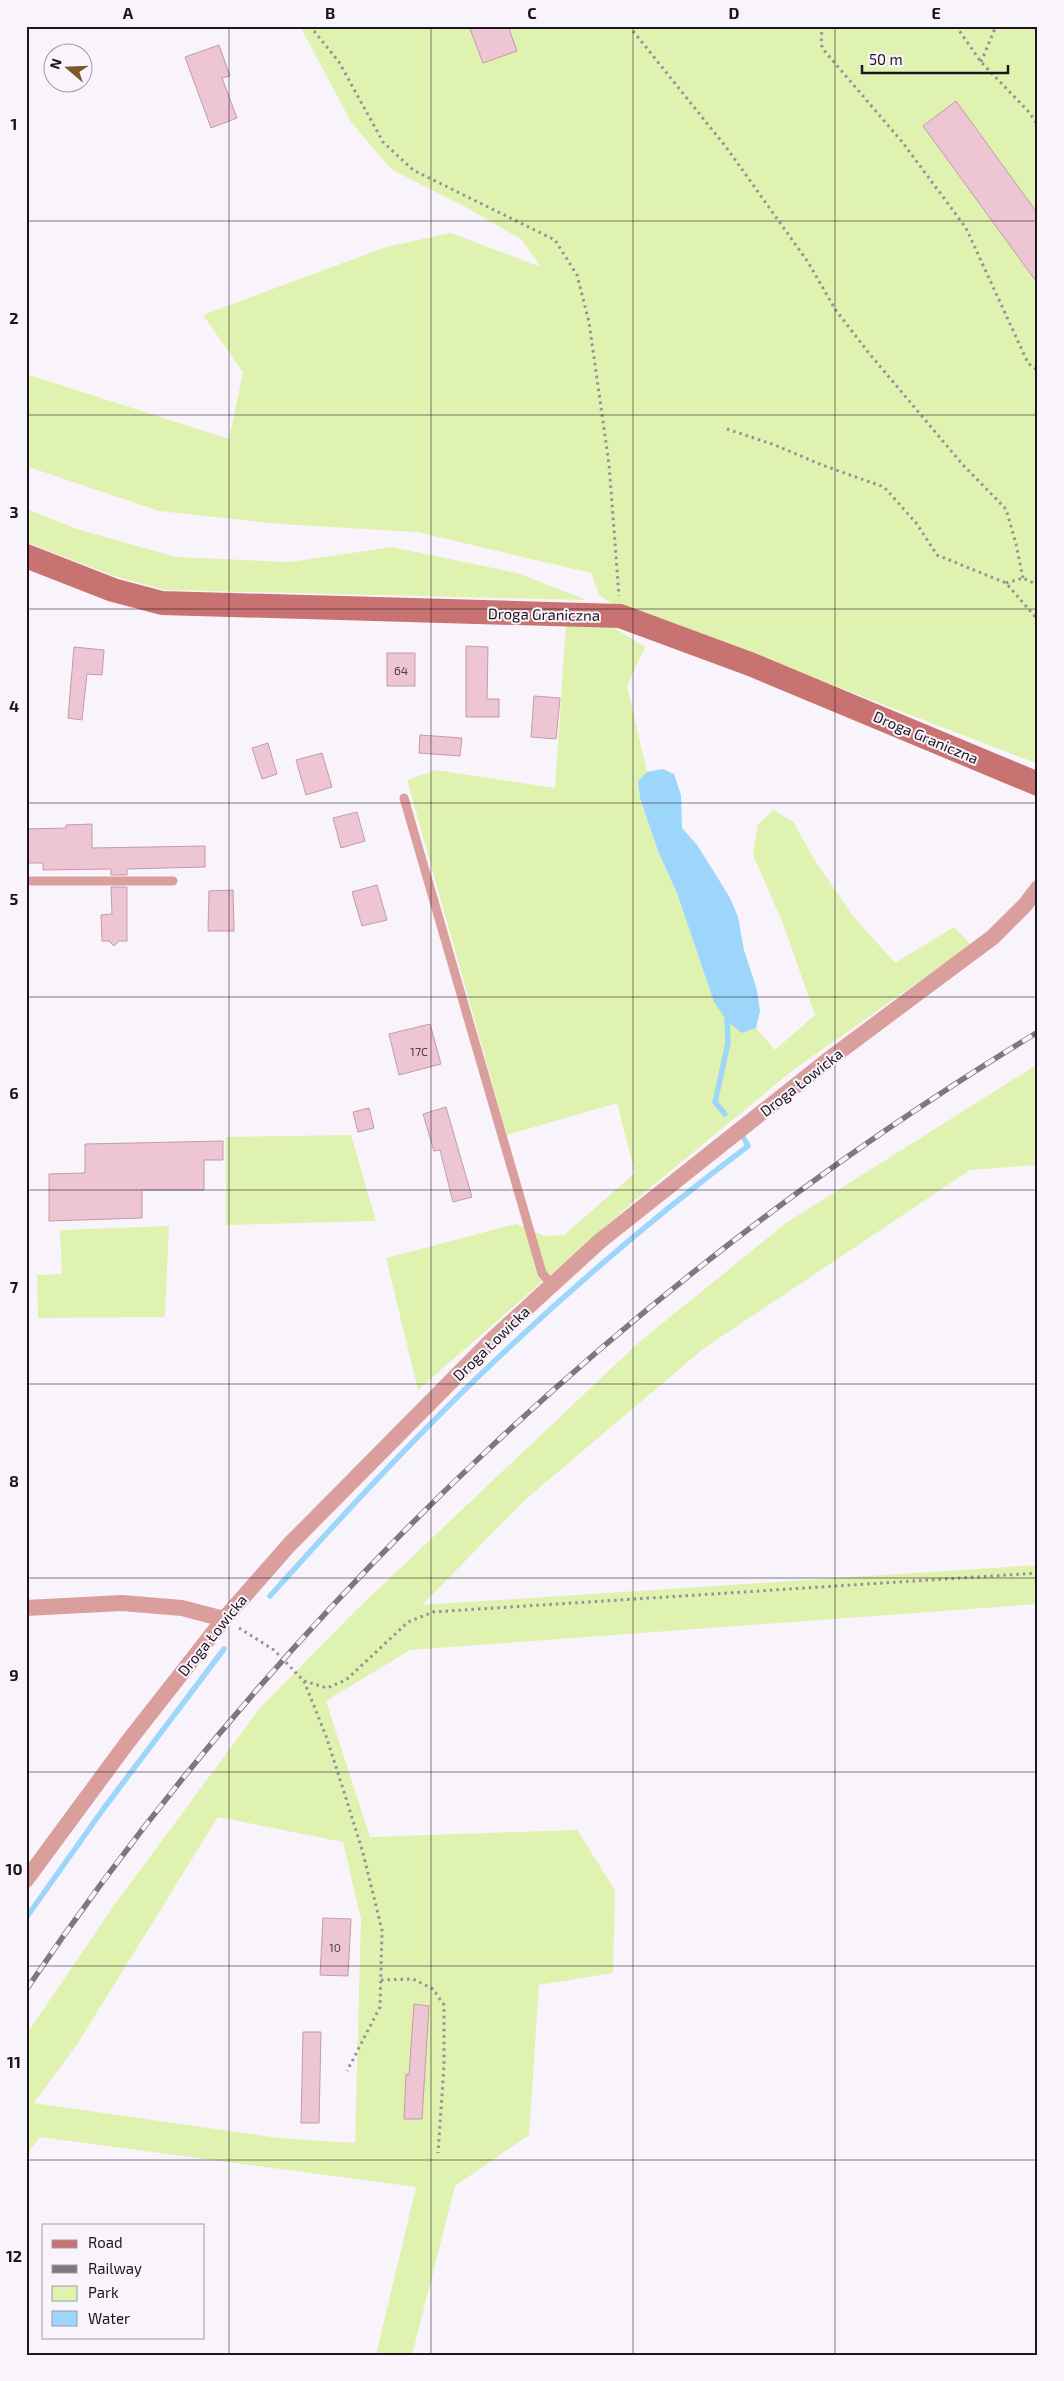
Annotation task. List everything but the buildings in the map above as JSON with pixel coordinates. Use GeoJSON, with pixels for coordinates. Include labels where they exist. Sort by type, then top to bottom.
{"type":"FeatureCollection","features":[{"type":"Feature","properties":{"kind":"street","name":"Droga Graniczna"},"geometry":{"type":"LineString","coordinates":[[26,556],[113,590],[162,603],[620,616],[750,664],[1038,784]]}},
{"type":"Feature","properties":{"kind":"street","name":"Droga Łowicka"},"geometry":{"type":"LineString","coordinates":[[26,1880],[127,1743],[224,1619],[289,1545],[494,1339],[600,1241],[821,1066],[993,937],[1025,905],[1038,888]]}},
{"type":"Feature","properties":{"kind":"street"},"geometry":{"type":"LineString","coordinates":[[26,1608],[122,1603],[182,1608],[224,1619]]}},
{"type":"Feature","properties":{"kind":"lane"},"geometry":{"type":"LineString","coordinates":[[404,798],[542,1273],[552,1286]]}},
{"type":"Feature","properties":{"kind":"lane"},"geometry":{"type":"LineString","coordinates":[[26,881],[173,881]]}},
{"type":"Feature","properties":{"kind":"path"},"geometry":{"type":"LineString","coordinates":[[310,26],[340,62],[383,142],[413,170],[555,240],[577,275],[589,322],[609,464],[620,616]]}},
{"type":"Feature","properties":{"kind":"path"},"geometry":{"type":"LineString","coordinates":[[629,26],[726,147],[808,262],[835,309],[868,352],[964,465],[1006,509],[1023,578]]}},
{"type":"Feature","properties":{"kind":"path"},"geometry":{"type":"LineString","coordinates":[[824,26],[821,36],[822,48],[903,143],[966,228],[1028,363],[1038,371]]}},
{"type":"Feature","properties":{"kind":"path"},"geometry":{"type":"LineString","coordinates":[[956,26],[981,62],[1028,111],[1038,125]]}},
{"type":"Feature","properties":{"kind":"path"},"geometry":{"type":"LineString","coordinates":[[981,62],[996,26]]}},
{"type":"Feature","properties":{"kind":"path"},"geometry":{"type":"LineString","coordinates":[[727,430],[775,445],[822,465],[884,487],[917,524],[937,555],[1006,583],[1038,620]]}},
{"type":"Feature","properties":{"kind":"path"},"geometry":{"type":"LineString","coordinates":[[1006,583],[1023,578],[1038,585]]}},
{"type":"Feature","properties":{"kind":"path"},"geometry":{"type":"LineString","coordinates":[[304,1681],[327,1688],[346,1680],[408,1622],[433,1612],[1038,1573]]}},
{"type":"Feature","properties":{"kind":"path"},"geometry":{"type":"LineString","coordinates":[[224,1619],[274,1650],[304,1681],[326,1736],[363,1853],[382,1930],[380,2007],[348,2071]]}},
{"type":"Feature","properties":{"kind":"path"},"geometry":{"type":"LineString","coordinates":[[381,1980],[414,1980],[434,1989],[444,2005],[444,2066],[438,2153]]}},
{"type":"Feature","properties":{"kind":"green space"},"geometry":{"type":"Polygon","coordinates":[[[300,26],[1038,26],[1038,764],[791,669],[649,628],[599,595],[591,573],[417,532],[280,524],[159,511],[26,466],[26,374],[229,439],[243,372],[203,315],[386,247],[451,233],[541,267],[521,239],[471,210],[391,169],[351,122],[300,26]]]}},
{"type":"Feature","properties":{"kind":"green space"},"geometry":{"type":"Polygon","coordinates":[[[26,509],[80,530],[176,557],[290,562],[392,547],[517,573],[587,600],[165,590],[114,576],[26,542],[26,509]]]}},
{"type":"Feature","properties":{"kind":"green space"},"geometry":{"type":"Polygon","coordinates":[[[566,625],[613,627],[645,647],[627,686],[647,772],[638,781],[640,798],[658,851],[677,893],[714,1002],[742,1033],[756,1028],[775,1050],[815,1015],[784,926],[753,855],[758,824],[774,810],[794,823],[814,859],[853,916],[895,963],[954,927],[971,945],[793,1070],[639,1197],[418,1390],[386,1258],[516,1224],[545,1236],[564,1235],[635,1173],[617,1103],[507,1135],[407,780],[436,770],[555,788],[566,625]]]}},
{"type":"Feature","properties":{"kind":"green space"},"geometry":{"type":"Polygon","coordinates":[[[1038,1064],[1038,1165],[970,1170],[703,1349],[526,1499],[422,1605],[1038,1565],[1038,1604],[410,1650],[326,1701],[370,1837],[577,1830],[615,1890],[613,1973],[539,1985],[529,2135],[455,2186],[412,2355],[376,2355],[416,2187],[40,2137],[26,2155],[26,2035],[115,1904],[260,1708],[354,1612],[637,1344],[786,1223],[1038,1064]],[[218,1817],[78,2043],[34,2103],[278,2138],[355,2143],[361,1919],[343,1842],[218,1817]]]}},
{"type":"Feature","properties":{"kind":"green space"},"geometry":{"type":"Polygon","coordinates":[[[351,1135],[376,1221],[226,1225],[226,1137],[351,1135]]]}},
{"type":"Feature","properties":{"kind":"green space"},"geometry":{"type":"Polygon","coordinates":[[[169,1226],[165,1317],[38,1318],[37,1275],[62,1274],[60,1230],[169,1226]]]}},
{"type":"Feature","properties":{"kind":"water"},"geometry":{"type":"Polygon","coordinates":[[[663,769],[674,774],[681,795],[682,828],[697,845],[716,875],[730,898],[738,917],[744,950],[757,990],[760,1011],[756,1028],[742,1033],[727,1021],[714,1002],[677,893],[658,851],[640,798],[638,781],[647,772],[663,769]]]}},
{"type":"Feature","properties":{"kind":"waterway"},"geometry":{"type":"LineString","coordinates":[[725,1114],[715,1102],[728,1043],[727,1021]]}},
{"type":"Feature","properties":{"kind":"waterway"},"geometry":{"type":"LineString","coordinates":[[270,1596],[400,1455],[513,1344],[645,1228],[748,1146],[742,1135]]}},
{"type":"Feature","properties":{"kind":"waterway"},"geometry":{"type":"LineString","coordinates":[[26,1918],[104,1808],[224,1649]]}},
{"type":"Feature","properties":{"kind":"railway"},"geometry":{"type":"LineString","coordinates":[[26,1990],[129,1847],[239,1711],[356,1580],[481,1457],[611,1340],[748,1230],[890,1127],[1038,1032]]}}]}
